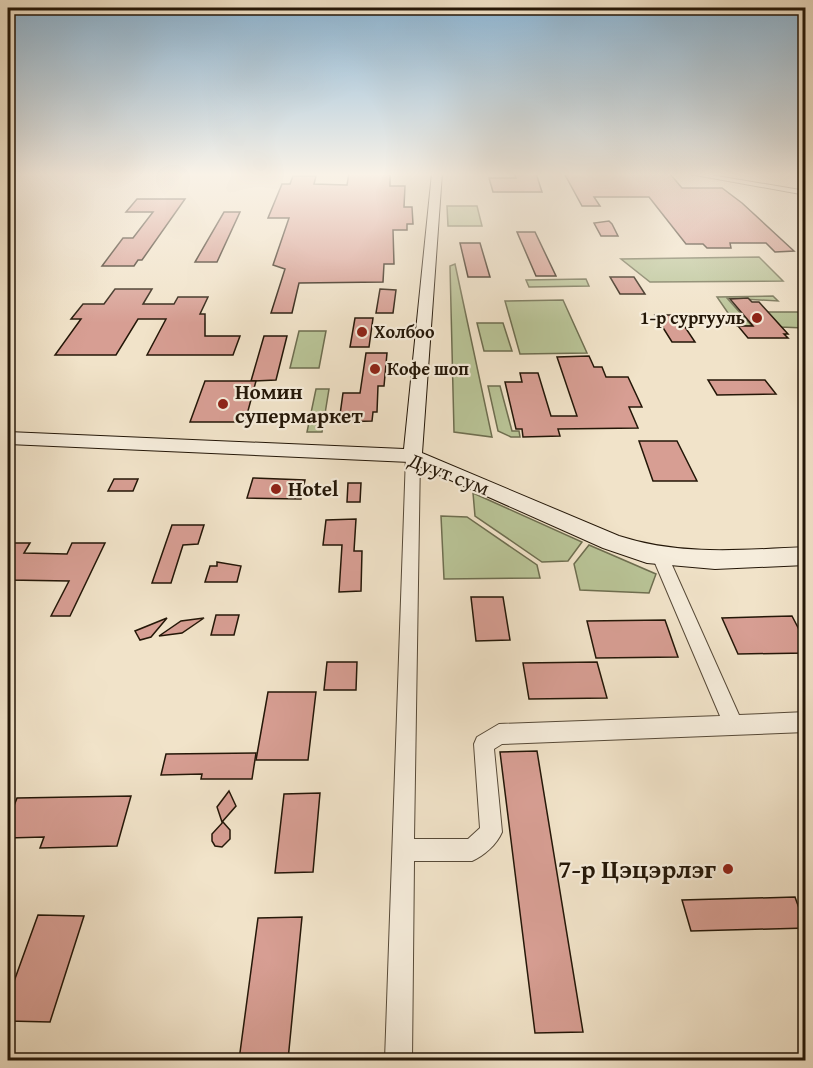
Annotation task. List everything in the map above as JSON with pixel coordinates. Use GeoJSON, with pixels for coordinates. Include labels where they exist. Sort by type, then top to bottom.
{"type":"FeatureCollection","features":[{"type":"Feature","properties":{"kind":"street"},"geometry":{"type":"LineString","coordinates":[[398,1060],[413,456],[433,223]]}},
{"type":"Feature","properties":{"kind":"street","name":"Дуут сум"},"geometry":{"type":"LineString","coordinates":[[8,438],[413,456],[611,542],[660,556],[715,560],[806,555]]}},
{"type":"Feature","properties":{"kind":"street"},"geometry":{"type":"LineString","coordinates":[[660,556],[735,725]]}},
{"type":"Feature","properties":{"kind":"street"},"geometry":{"type":"LineString","coordinates":[[403,850],[472,849],[491,832],[484,744],[499,734],[806,722]]}},
{"type":"Feature","properties":{"kind":"green space"},"geometry":{"type":"Polygon","coordinates":[[[448,223],[481,223],[482,226],[448,226],[448,223]]]}},
{"type":"Feature","properties":{"kind":"green space"},"geometry":{"type":"Polygon","coordinates":[[[759,257],[783,281],[650,282],[621,259],[759,257]]]}},
{"type":"Feature","properties":{"kind":"green space"},"geometry":{"type":"Polygon","coordinates":[[[455,264],[492,437],[454,432],[450,266],[455,264]]]}},
{"type":"Feature","properties":{"kind":"green space"},"geometry":{"type":"Polygon","coordinates":[[[586,279],[589,286],[529,287],[526,280],[586,279]]]}},
{"type":"Feature","properties":{"kind":"green space"},"geometry":{"type":"Polygon","coordinates":[[[773,296],[778,301],[727,298],[752,326],[737,326],[717,297],[773,296]]]}},
{"type":"Feature","properties":{"kind":"green space"},"geometry":{"type":"Polygon","coordinates":[[[563,300],[587,353],[520,354],[505,301],[563,300]]]}},
{"type":"Feature","properties":{"kind":"green space"},"geometry":{"type":"Polygon","coordinates":[[[764,312],[798,312],[805,319],[805,328],[779,327],[764,312]]]}},
{"type":"Feature","properties":{"kind":"green space"},"geometry":{"type":"Polygon","coordinates":[[[477,323],[503,323],[512,351],[484,351],[477,323]]]}},
{"type":"Feature","properties":{"kind":"green space"},"geometry":{"type":"Polygon","coordinates":[[[299,331],[326,331],[319,368],[290,368],[299,331]]]}},
{"type":"Feature","properties":{"kind":"green space"},"geometry":{"type":"Polygon","coordinates":[[[488,386],[500,386],[512,431],[519,431],[520,437],[511,437],[498,431],[488,386]]]}},
{"type":"Feature","properties":{"kind":"green space"},"geometry":{"type":"Polygon","coordinates":[[[316,389],[329,389],[322,432],[307,432],[316,389]]]}},
{"type":"Feature","properties":{"kind":"green space"},"geometry":{"type":"Polygon","coordinates":[[[473,493],[582,542],[568,561],[542,562],[475,516],[473,493]]]}},
{"type":"Feature","properties":{"kind":"green space"},"geometry":{"type":"Polygon","coordinates":[[[441,516],[467,517],[537,565],[540,578],[444,579],[441,516]]]}},
{"type":"Feature","properties":{"kind":"green space"},"geometry":{"type":"Polygon","coordinates":[[[589,545],[656,574],[649,593],[580,590],[574,564],[589,545]]]}},
{"type":"Feature","properties":{"kind":"building"},"geometry":{"type":"Polygon","coordinates":[[[145,223],[168,223],[142,260],[138,260],[134,266],[102,266],[123,238],[133,238],[145,223]]]}},
{"type":"Feature","properties":{"kind":"building"},"geometry":{"type":"Polygon","coordinates":[[[218,223],[235,223],[217,262],[195,262],[218,223]]]}},
{"type":"Feature","properties":{"kind":"building"},"geometry":{"type":"Polygon","coordinates":[[[287,223],[413,223],[407,224],[407,230],[393,230],[394,264],[384,264],[383,282],[299,283],[292,313],[271,313],[285,269],[273,265],[287,223]]]}},
{"type":"Feature","properties":{"kind":"building"},"geometry":{"type":"Polygon","coordinates":[[[594,223],[611,223],[618,236],[601,236],[594,223]]]}},
{"type":"Feature","properties":{"kind":"building"},"geometry":{"type":"Polygon","coordinates":[[[669,223],[763,223],[794,251],[775,252],[766,243],[730,243],[731,248],[707,248],[703,244],[686,244],[669,223]]]}},
{"type":"Feature","properties":{"kind":"building"},"geometry":{"type":"Polygon","coordinates":[[[517,232],[535,232],[556,276],[536,276],[517,232]]]}},
{"type":"Feature","properties":{"kind":"building"},"geometry":{"type":"Polygon","coordinates":[[[460,243],[480,243],[490,277],[468,277],[460,243]]]}},
{"type":"Feature","properties":{"kind":"building"},"geometry":{"type":"Polygon","coordinates":[[[610,277],[634,277],[645,294],[620,294],[610,277]]]}},
{"type":"Feature","properties":{"kind":"building"},"geometry":{"type":"Polygon","coordinates":[[[115,289],[152,289],[143,304],[174,304],[178,297],[208,297],[200,314],[205,314],[205,336],[240,336],[233,355],[147,355],[166,319],[138,319],[116,355],[55,355],[81,319],[71,319],[83,304],[104,304],[115,289]]]}},
{"type":"Feature","properties":{"kind":"building"},"geometry":{"type":"Polygon","coordinates":[[[380,289],[396,290],[393,313],[376,313],[380,289]]]}},
{"type":"Feature","properties":{"kind":"building","name":"1-р сургууль"},"geometry":{"type":"Polygon","coordinates":[[[748,298],[752,302],[759,302],[788,334],[784,334],[788,338],[748,338],[738,326],[753,326],[730,299],[748,298]]]}},
{"type":"Feature","properties":{"kind":"building"},"geometry":{"type":"Polygon","coordinates":[[[655,315],[677,315],[695,342],[672,342],[655,315]]]}},
{"type":"Feature","properties":{"kind":"building","name":"Холбоо"},"geometry":{"type":"Polygon","coordinates":[[[355,318],[373,318],[369,347],[350,347],[355,318]]]}},
{"type":"Feature","properties":{"kind":"building"},"geometry":{"type":"Polygon","coordinates":[[[264,336],[287,336],[276,380],[251,381],[264,336]]]}},
{"type":"Feature","properties":{"kind":"building"},"geometry":{"type":"Polygon","coordinates":[[[366,353],[387,353],[384,386],[378,386],[377,412],[373,412],[372,421],[339,422],[343,393],[360,393],[366,353]]]}},
{"type":"Feature","properties":{"kind":"building"},"geometry":{"type":"Polygon","coordinates":[[[589,356],[594,367],[602,367],[606,377],[628,377],[642,407],[629,407],[638,428],[558,429],[560,436],[523,437],[522,429],[516,429],[505,382],[522,382],[520,373],[538,373],[551,416],[577,416],[557,357],[589,356]]]}},
{"type":"Feature","properties":{"kind":"building"},"geometry":{"type":"Polygon","coordinates":[[[708,380],[765,380],[776,394],[717,395],[708,380]]]}},
{"type":"Feature","properties":{"kind":"building","name":"Номин супермаркет"},"geometry":{"type":"Polygon","coordinates":[[[205,381],[256,381],[245,422],[190,422],[205,381]]]}},
{"type":"Feature","properties":{"kind":"building"},"geometry":{"type":"Polygon","coordinates":[[[639,441],[677,441],[697,481],[653,481],[639,441]]]}},
{"type":"Feature","properties":{"kind":"building","name":"Hotel"},"geometry":{"type":"Polygon","coordinates":[[[253,478],[305,480],[301,499],[247,498],[253,478]]]}},
{"type":"Feature","properties":{"kind":"building"},"geometry":{"type":"Polygon","coordinates":[[[114,479],[138,479],[133,491],[108,491],[114,479]]]}},
{"type":"Feature","properties":{"kind":"building"},"geometry":{"type":"Polygon","coordinates":[[[348,483],[361,483],[360,502],[347,502],[348,483]]]}},
{"type":"Feature","properties":{"kind":"building"},"geometry":{"type":"Polygon","coordinates":[[[356,519],[354,551],[362,551],[361,591],[339,592],[342,545],[323,545],[326,520],[356,519]]]}},
{"type":"Feature","properties":{"kind":"building"},"geometry":{"type":"Polygon","coordinates":[[[172,525],[204,525],[198,544],[183,545],[171,583],[152,583],[172,525]]]}},
{"type":"Feature","properties":{"kind":"building"},"geometry":{"type":"Polygon","coordinates":[[[8,543],[30,543],[24,553],[67,554],[72,543],[105,543],[70,616],[51,616],[69,581],[8,580],[8,543]]]}},
{"type":"Feature","properties":{"kind":"building"},"geometry":{"type":"Polygon","coordinates":[[[217,562],[241,566],[237,582],[205,582],[210,566],[217,566],[217,562]]]}},
{"type":"Feature","properties":{"kind":"building"},"geometry":{"type":"Polygon","coordinates":[[[471,597],[503,597],[510,640],[476,641],[471,597]]]}},
{"type":"Feature","properties":{"kind":"building"},"geometry":{"type":"Polygon","coordinates":[[[216,615],[239,615],[234,635],[211,635],[216,615]]]}},
{"type":"Feature","properties":{"kind":"building"},"geometry":{"type":"Polygon","coordinates":[[[792,616],[806,643],[806,653],[738,654],[722,618],[792,616]]]}},
{"type":"Feature","properties":{"kind":"building"},"geometry":{"type":"Polygon","coordinates":[[[167,618],[151,637],[140,640],[135,631],[167,618]]]}},
{"type":"Feature","properties":{"kind":"building"},"geometry":{"type":"Polygon","coordinates":[[[204,618],[182,633],[159,636],[181,621],[204,618]]]}},
{"type":"Feature","properties":{"kind":"building"},"geometry":{"type":"Polygon","coordinates":[[[665,620],[678,657],[596,658],[587,621],[665,620]]]}},
{"type":"Feature","properties":{"kind":"building"},"geometry":{"type":"Polygon","coordinates":[[[327,662],[357,662],[356,690],[324,690],[327,662]]]}},
{"type":"Feature","properties":{"kind":"building"},"geometry":{"type":"Polygon","coordinates":[[[597,662],[607,698],[529,699],[523,663],[597,662]]]}},
{"type":"Feature","properties":{"kind":"building"},"geometry":{"type":"Polygon","coordinates":[[[268,692],[316,692],[308,760],[256,760],[268,692]]]}},
{"type":"Feature","properties":{"kind":"building"},"geometry":{"type":"Polygon","coordinates":[[[537,751],[583,1032],[535,1033],[500,752],[537,751]]]}},
{"type":"Feature","properties":{"kind":"building"},"geometry":{"type":"Polygon","coordinates":[[[256,753],[252,779],[201,779],[202,774],[161,775],[166,754],[256,753]]]}},
{"type":"Feature","properties":{"kind":"building"},"geometry":{"type":"Polygon","coordinates":[[[229,791],[236,806],[222,822],[217,807],[229,791]]]}},
{"type":"Feature","properties":{"kind":"building"},"geometry":{"type":"Polygon","coordinates":[[[320,793],[313,872],[275,873],[284,794],[320,793]]]}},
{"type":"Feature","properties":{"kind":"building"},"geometry":{"type":"Polygon","coordinates":[[[131,796],[117,846],[40,848],[44,837],[8,838],[8,821],[17,798],[131,796]]]}},
{"type":"Feature","properties":{"kind":"building"},"geometry":{"type":"Polygon","coordinates":[[[223,822],[230,830],[230,839],[222,847],[215,846],[212,834],[223,822]]]}},
{"type":"Feature","properties":{"kind":"building"},"geometry":{"type":"Polygon","coordinates":[[[795,897],[806,928],[691,931],[682,900],[795,897]]]}},
{"type":"Feature","properties":{"kind":"building"},"geometry":{"type":"Polygon","coordinates":[[[38,915],[84,916],[50,1022],[8,1021],[8,998],[38,915]]]}},
{"type":"Feature","properties":{"kind":"building"},"geometry":{"type":"Polygon","coordinates":[[[302,917],[288,1060],[239,1060],[258,918],[302,917]]]}},
{"type":"Feature","properties":{"kind":"place","name":"1-р сургууль"},"geometry":{"type":"Point","coordinates":[757,318]}},
{"type":"Feature","properties":{"kind":"place","name":"Холбоо"},"geometry":{"type":"Point","coordinates":[362,332]}},
{"type":"Feature","properties":{"kind":"place","name":"Кофе шоп"},"geometry":{"type":"Point","coordinates":[375,369]}},
{"type":"Feature","properties":{"kind":"place","name":"Номин супермаркет"},"geometry":{"type":"Point","coordinates":[223,404]}},
{"type":"Feature","properties":{"kind":"place","name":"Hotel"},"geometry":{"type":"Point","coordinates":[276,489]}},
{"type":"Feature","properties":{"kind":"place","name":"7-р Цэцэрлэг"},"geometry":{"type":"Point","coordinates":[728,869]}}]}
